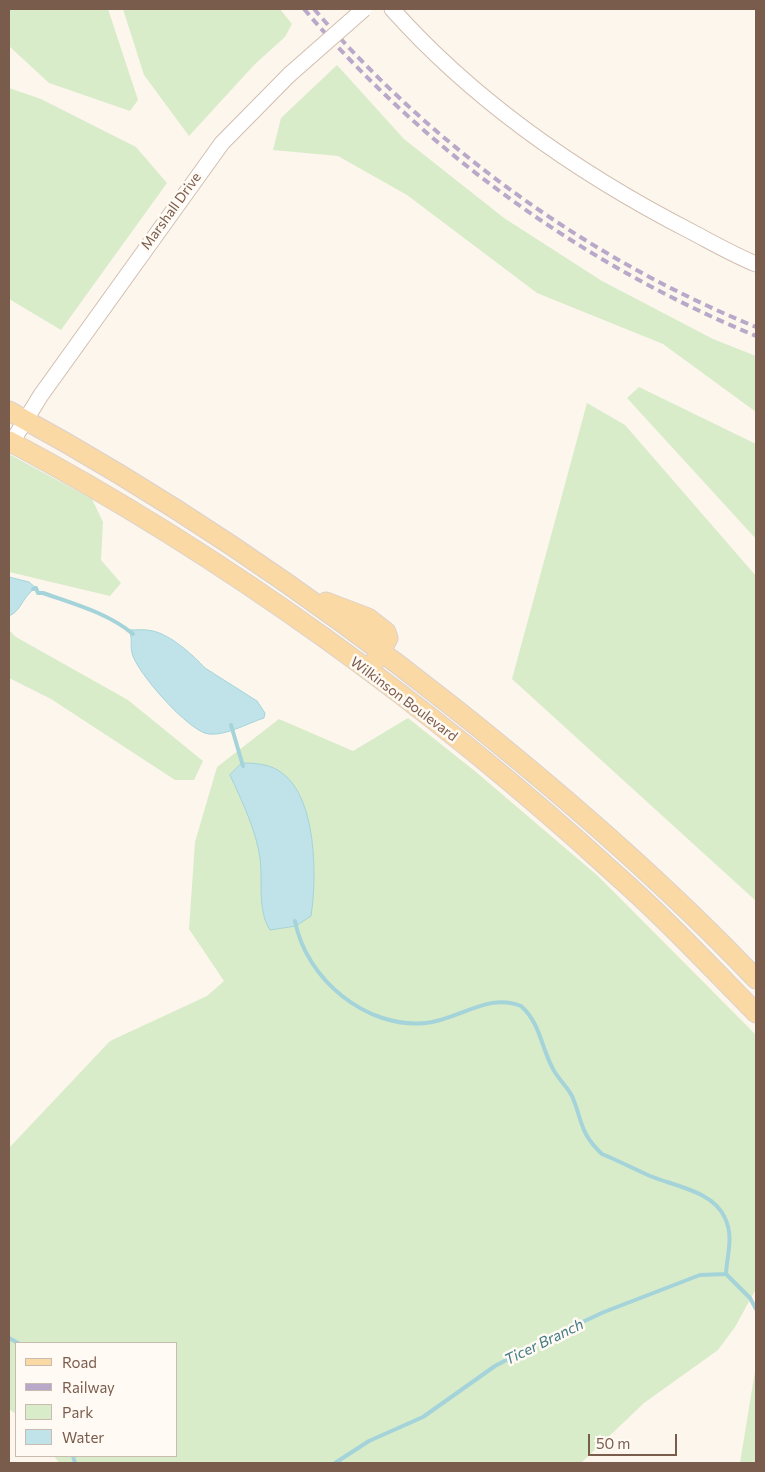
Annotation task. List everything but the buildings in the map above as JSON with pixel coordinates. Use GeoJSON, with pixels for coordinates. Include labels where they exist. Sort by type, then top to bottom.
{"type":"FeatureCollection","features":[{"type":"Feature","properties":{"kind":"main road"},"geometry":{"type":"LineString","coordinates":[[16,415],[77,449],[212,532],[299,592],[368,618],[382,627],[388,638],[369,670]]}},
{"type":"Feature","properties":{"kind":"main road","name":"Wilkinson Boulevard"},"geometry":{"type":"LineString","coordinates":[[10,442],[198,554],[369,670],[495,769],[616,874],[756,1013]]}},
{"type":"Feature","properties":{"kind":"main road","name":"Wilkinson Boulevard"},"geometry":{"type":"LineString","coordinates":[[382,650],[552,786],[684,906],[756,979]]}},
{"type":"Feature","properties":{"kind":"street","name":"Marshall Drive"},"geometry":{"type":"LineString","coordinates":[[10,442],[16,415],[222,143],[289,75],[364,9]]}},
{"type":"Feature","properties":{"kind":"street"},"geometry":{"type":"LineString","coordinates":[[392,9],[414,34],[482,94],[539,140],[610,188],[756,264]]}},
{"type":"Feature","properties":{"kind":"green space"},"geometry":{"type":"Polygon","coordinates":[[[9,9],[108,9],[138,100],[130,111],[49,83],[9,46],[9,9]]]}},
{"type":"Feature","properties":{"kind":"green space"},"geometry":{"type":"Polygon","coordinates":[[[123,9],[280,9],[292,24],[285,37],[255,64],[189,136],[144,75],[123,9]]]}},
{"type":"Feature","properties":{"kind":"green space"},"geometry":{"type":"Polygon","coordinates":[[[337,65],[404,139],[504,218],[602,281],[713,339],[756,356],[756,412],[663,344],[537,293],[407,195],[338,156],[273,150],[281,118],[337,65]]]}},
{"type":"Feature","properties":{"kind":"green space"},"geometry":{"type":"Polygon","coordinates":[[[9,88],[41,99],[136,147],[167,183],[61,330],[9,299],[9,88]]]}},
{"type":"Feature","properties":{"kind":"green space"},"geometry":{"type":"Polygon","coordinates":[[[639,387],[756,444],[756,539],[627,398],[639,387]]]}},
{"type":"Feature","properties":{"kind":"green space"},"geometry":{"type":"Polygon","coordinates":[[[587,403],[625,425],[756,576],[756,901],[512,679],[587,403]]]}},
{"type":"Feature","properties":{"kind":"green space"},"geometry":{"type":"Polygon","coordinates":[[[9,454],[92,499],[103,522],[101,560],[121,583],[110,596],[9,572],[9,454]]]}},
{"type":"Feature","properties":{"kind":"green space"},"geometry":{"type":"Polygon","coordinates":[[[9,630],[16,637],[128,700],[203,761],[194,780],[175,780],[51,699],[9,678],[9,630]]]}},
{"type":"Feature","properties":{"kind":"green space"},"geometry":{"type":"Polygon","coordinates":[[[408,718],[476,772],[598,876],[756,1035],[756,1289],[735,1327],[718,1350],[644,1403],[581,1463],[59,1463],[55,1457],[178,1457],[178,1342],[15,1342],[15,1413],[9,1409],[9,1148],[110,1041],[207,996],[224,981],[189,929],[195,842],[217,767],[279,719],[353,751],[408,718]]]}},
{"type":"Feature","properties":{"kind":"green space"},"geometry":{"type":"Polygon","coordinates":[[[756,1368],[756,1463],[740,1463],[755,1371],[756,1368]]]}},
{"type":"Feature","properties":{"kind":"water"},"geometry":{"type":"Polygon","coordinates":[[[9,577],[29,582],[36,588],[31,591],[17,611],[9,616],[9,577]]]}},
{"type":"Feature","properties":{"kind":"water"},"geometry":{"type":"Polygon","coordinates":[[[129,630],[153,631],[174,641],[205,668],[257,701],[265,713],[264,718],[223,733],[209,734],[200,731],[177,713],[143,674],[132,653],[129,630]]]}},
{"type":"Feature","properties":{"kind":"water"},"geometry":{"type":"Polygon","coordinates":[[[242,763],[263,765],[282,773],[294,785],[308,819],[314,861],[313,900],[311,916],[296,926],[270,930],[263,914],[261,867],[258,847],[248,816],[230,775],[242,763]]]}},
{"type":"Feature","properties":{"kind":"waterway"},"geometry":{"type":"LineString","coordinates":[[33,589],[36,588],[38,593],[79,605],[102,615],[133,634]]}},
{"type":"Feature","properties":{"kind":"waterway"},"geometry":{"type":"LineString","coordinates":[[231,725],[243,766]]}},
{"type":"Feature","properties":{"kind":"waterway"},"geometry":{"type":"LineString","coordinates":[[295,921],[301,942],[325,980],[342,996],[361,1009],[382,1018],[404,1023],[426,1023],[438,1021],[485,1004],[497,1002],[521,1006],[536,1027],[554,1071],[572,1096],[585,1133],[602,1154],[650,1176],[702,1195],[712,1201],[719,1209],[725,1218],[729,1232],[726,1274]]}},
{"type":"Feature","properties":{"kind":"waterway","name":"Ticer Branch"},"geometry":{"type":"LineString","coordinates":[[335,1463],[369,1441],[423,1417],[495,1366],[550,1337],[604,1312],[700,1275],[726,1274],[750,1298],[756,1309]]}},
{"type":"Feature","properties":{"kind":"waterway","name":"Ticer Branch"},"geometry":{"type":"LineString","coordinates":[[9,1338],[16,1342]]}},
{"type":"Feature","properties":{"kind":"waterway","name":"Ticer Branch"},"geometry":{"type":"LineString","coordinates":[[73,1457],[75,1463]]}},
{"type":"Feature","properties":{"kind":"railway"},"geometry":{"type":"LineString","coordinates":[[304,9],[351,61],[402,110],[455,156],[511,199],[569,239],[629,275],[692,307],[756,336]]}},
{"type":"Feature","properties":{"kind":"railway"},"geometry":{"type":"LineString","coordinates":[[314,9],[361,60],[410,108],[462,153],[517,194],[574,233],[633,268],[693,299],[756,327]]}}]}
